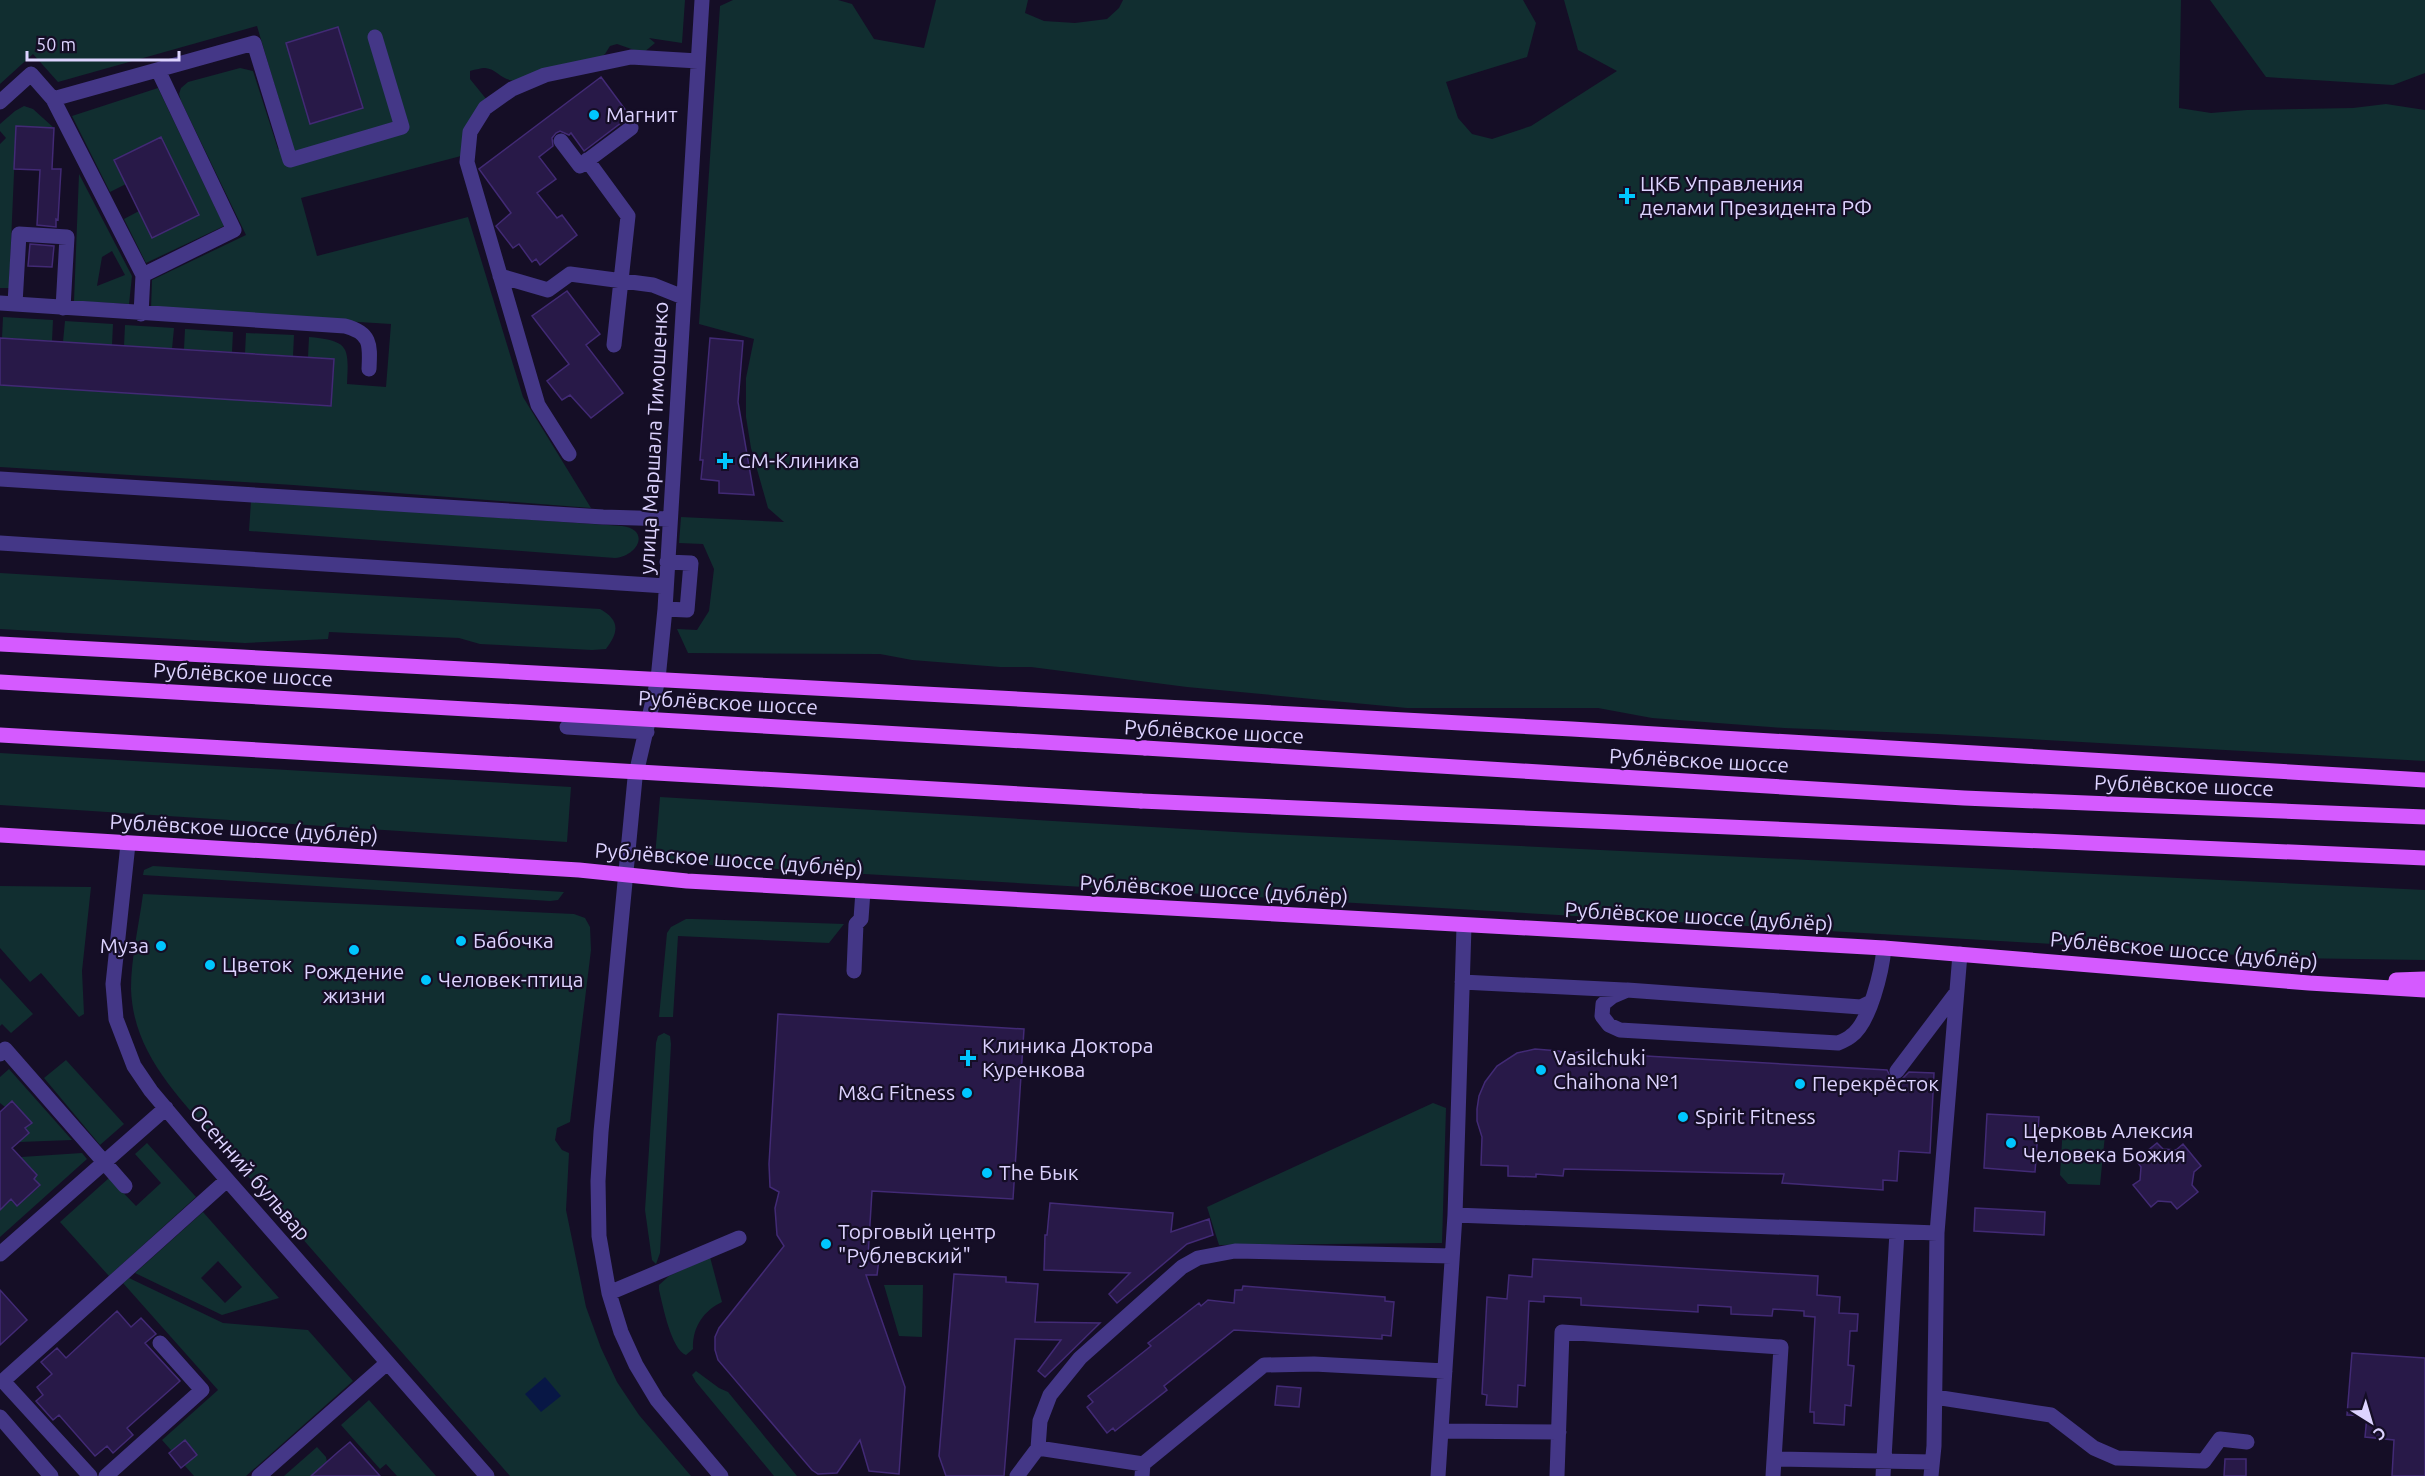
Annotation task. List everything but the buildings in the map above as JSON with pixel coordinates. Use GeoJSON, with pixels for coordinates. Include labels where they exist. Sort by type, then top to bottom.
{"type":"FeatureCollection","features":[{"type":"Feature","properties":{"kind":"main road"},"geometry":{"type":"LineString","coordinates":[[0,644],[1596,730],[2425,780]]}},
{"type":"Feature","properties":{"kind":"main road","name":"Рублёвское шоссе"},"geometry":{"type":"LineString","coordinates":[[0,682],[1964,798],[2425,817]]}},
{"type":"Feature","properties":{"kind":"main road"},"geometry":{"type":"LineString","coordinates":[[0,735],[1141,801],[2425,858]]}},
{"type":"Feature","properties":{"kind":"main road","name":"Рублёвское шоссе (дублёр)"},"geometry":{"type":"LineString","coordinates":[[0,834],[128,844],[567,869],[687,881],[1884,948],[2309,983],[2425,990]]}},
{"type":"Feature","properties":{"kind":"main road"},"geometry":{"type":"LineString","coordinates":[[2309,983],[2425,979]]}},
{"type":"Feature","properties":{"kind":"street","name":"улица Маршала Тимошенко"},"geometry":{"type":"LineString","coordinates":[[626,875],[635,778],[658,679],[665,609],[702,0]]}},
{"type":"Feature","properties":{"kind":"street"},"geometry":{"type":"LineString","coordinates":[[53,99],[254,43],[290,160],[402,127],[375,37]]}},
{"type":"Feature","properties":{"kind":"street"},"geometry":{"type":"LineString","coordinates":[[569,454],[538,405],[467,162],[470,132],[486,108],[512,88],[545,75],[631,57],[698,61]]}},
{"type":"Feature","properties":{"kind":"street"},"geometry":{"type":"LineString","coordinates":[[143,275],[234,230],[158,70]]}},
{"type":"Feature","properties":{"kind":"street"},"geometry":{"type":"LineString","coordinates":[[0,102],[31,74],[53,99],[143,275],[141,314]]}},
{"type":"Feature","properties":{"kind":"street"},"geometry":{"type":"LineString","coordinates":[[561,141],[580,166],[631,128]]}},
{"type":"Feature","properties":{"kind":"street"},"geometry":{"type":"LineString","coordinates":[[587,160],[628,216],[614,345]]}},
{"type":"Feature","properties":{"kind":"street"},"geometry":{"type":"LineString","coordinates":[[63,308],[67,237],[18,234],[8,303],[63,308],[141,314],[345,326],[358,329],[367,339],[370,348],[369,369]]}},
{"type":"Feature","properties":{"kind":"street"},"geometry":{"type":"LineString","coordinates":[[500,276],[548,290],[570,274],[652,285],[683,297]]}},
{"type":"Feature","properties":{"kind":"street"},"geometry":{"type":"LineString","coordinates":[[0,478],[603,517],[670,519]]}},
{"type":"Feature","properties":{"kind":"street"},"geometry":{"type":"LineString","coordinates":[[0,543],[666,586]]}},
{"type":"Feature","properties":{"kind":"street"},"geometry":{"type":"LineString","coordinates":[[665,609],[687,610],[691,563],[667,562]]}},
{"type":"Feature","properties":{"kind":"street"},"geometry":{"type":"LineString","coordinates":[[567,727],[647,732]]}},
{"type":"Feature","properties":{"kind":"street"},"geometry":{"type":"LineString","coordinates":[[635,778],[682,781]]}},
{"type":"Feature","properties":{"kind":"street","name":"Осенний бульвар"},"geometry":{"type":"LineString","coordinates":[[128,844],[113,999],[121,1035],[134,1066],[165,1108],[487,1476]]}},
{"type":"Feature","properties":{"kind":"street"},"geometry":{"type":"LineString","coordinates":[[626,875],[598,1182],[600,1254],[621,1332],[636,1365],[657,1400],[721,1476]]}},
{"type":"Feature","properties":{"kind":"street"},"geometry":{"type":"LineString","coordinates":[[854,971],[856,924],[861,919],[863,891]]}},
{"type":"Feature","properties":{"kind":"street"},"geometry":{"type":"LineString","coordinates":[[1438,1476],[1455,1215],[1464,926]]}},
{"type":"Feature","properties":{"kind":"street"},"geometry":{"type":"LineString","coordinates":[[1627,990],[1612,996],[1603,1004],[1602,1016],[1609,1025],[1620,1030],[1839,1042],[1853,1035],[1863,1021],[1881,977],[1884,948]]}},
{"type":"Feature","properties":{"kind":"street"},"geometry":{"type":"LineString","coordinates":[[1775,1459],[1884,1468],[1932,1469],[1937,1233],[1960,954]]}},
{"type":"Feature","properties":{"kind":"street"},"geometry":{"type":"LineString","coordinates":[[1462,982],[1627,990],[1861,1006],[1871,1002]]}},
{"type":"Feature","properties":{"kind":"street"},"geometry":{"type":"LineString","coordinates":[[1897,1071],[1956,993]]}},
{"type":"Feature","properties":{"kind":"street"},"geometry":{"type":"LineString","coordinates":[[0,1053],[5,1049],[124,1186]]}},
{"type":"Feature","properties":{"kind":"street"},"geometry":{"type":"LineString","coordinates":[[0,1254],[45,1225],[104,1163],[165,1108]]}},
{"type":"Feature","properties":{"kind":"street"},"geometry":{"type":"LineString","coordinates":[[90,1476],[3,1381],[227,1180]]}},
{"type":"Feature","properties":{"kind":"street"},"geometry":{"type":"LineString","coordinates":[[1455,1215],[1937,1233]]}},
{"type":"Feature","properties":{"kind":"street"},"geometry":{"type":"LineString","coordinates":[[1884,1468],[1897,1232]]}},
{"type":"Feature","properties":{"kind":"street"},"geometry":{"type":"LineString","coordinates":[[609,1293],[739,1238]]}},
{"type":"Feature","properties":{"kind":"street"},"geometry":{"type":"LineString","coordinates":[[1017,1476],[1038,1449],[1040,1421],[1050,1395],[1080,1358],[1182,1267],[1198,1258],[1235,1251],[1452,1256]]}},
{"type":"Feature","properties":{"kind":"street"},"geometry":{"type":"LineString","coordinates":[[1557,1476],[1562,1332],[1781,1347],[1773,1476]]}},
{"type":"Feature","properties":{"kind":"street"},"geometry":{"type":"LineString","coordinates":[[106,1476],[202,1390],[160,1343]]}},
{"type":"Feature","properties":{"kind":"street"},"geometry":{"type":"LineString","coordinates":[[259,1476],[387,1363]]}},
{"type":"Feature","properties":{"kind":"street"},"geometry":{"type":"LineString","coordinates":[[1038,1449],[1142,1470],[1264,1365],[1314,1364],[1445,1371]]}},
{"type":"Feature","properties":{"kind":"street"},"geometry":{"type":"LineString","coordinates":[[1935,1397],[2051,1415],[2094,1448],[2116,1458],[2204,1461],[2220,1439],[2247,1442]]}},
{"type":"Feature","properties":{"kind":"street"},"geometry":{"type":"LineString","coordinates":[[0,1417],[51,1476]]}},
{"type":"Feature","properties":{"kind":"street"},"geometry":{"type":"LineString","coordinates":[[1441,1431],[1559,1431]]}},
{"type":"Feature","properties":{"kind":"green space"},"geometry":{"type":"Polygon","coordinates":[[[0,0],[685,0],[682,43],[649,38],[655,43],[643,53],[617,44],[610,46],[598,60],[518,81],[507,79],[489,69],[470,71],[470,79],[487,100],[461,156],[301,198],[317,256],[468,217],[523,397],[591,508],[293,485],[0,467],[0,385],[330,406],[334,359],[308,357],[309,337],[332,341],[344,348],[348,361],[347,384],[386,387],[391,324],[151,309],[152,280],[246,235],[181,101],[179,94],[181,88],[188,82],[240,68],[253,71],[278,149],[292,144],[257,26],[58,82],[33,54],[0,84],[0,0]]]}},
{"type":"Feature","properties":{"kind":"green space","name":"ЦКБ Управления делами Президента РФ"},"geometry":{"type":"Polygon","coordinates":[[[733,0],[838,0],[852,4],[874,39],[924,48],[936,0],[1028,0],[1025,13],[1044,21],[1075,23],[1107,19],[1119,8],[1123,0],[1523,0],[1536,23],[1527,57],[1446,82],[1458,118],[1472,134],[1492,139],[1531,126],[1617,71],[1578,50],[1564,0],[2181,0],[2179,108],[2211,113],[2353,108],[2386,104],[2425,110],[2425,761],[1937,734],[1784,728],[1652,718],[1598,708],[1407,708],[1187,687],[1031,667],[1000,667],[912,660],[880,654],[688,653],[677,629],[697,630],[709,611],[714,569],[703,544],[679,543],[681,517],[784,522],[768,508],[751,448],[746,417],[746,378],[754,339],[699,324],[720,6],[733,0]]]}},
{"type":"Feature","properties":{"kind":"green space"},"geometry":{"type":"Polygon","coordinates":[[[2210,0],[2425,0],[2425,73],[2393,85],[2266,77],[2210,0]]]}},
{"type":"Feature","properties":{"kind":"green space"},"geometry":{"type":"Polygon","coordinates":[[[158,88],[224,226],[146,263],[124,219],[139,211],[152,238],[199,215],[161,137],[114,160],[126,184],[110,192],[72,116],[158,88]]]}},
{"type":"Feature","properties":{"kind":"green space"},"geometry":{"type":"Polygon","coordinates":[[[24,106],[33,109],[54,128],[16,127],[9,288],[0,288],[0,144],[6,138],[0,131],[0,124],[24,106]]]}},
{"type":"Feature","properties":{"kind":"green space"},"geometry":{"type":"Polygon","coordinates":[[[79,174],[132,276],[129,304],[74,301],[79,174]],[[112,251],[102,257],[97,286],[125,275],[112,251]]]}},
{"type":"Feature","properties":{"kind":"green space"},"geometry":{"type":"Polygon","coordinates":[[[3,317],[53,320],[52,341],[2,338],[3,317]]]}},
{"type":"Feature","properties":{"kind":"green space"},"geometry":{"type":"Polygon","coordinates":[[[65,321],[113,324],[112,345],[63,342],[65,321]]]}},
{"type":"Feature","properties":{"kind":"green space"},"geometry":{"type":"Polygon","coordinates":[[[125,325],[174,328],[172,349],[124,346],[125,325]]]}},
{"type":"Feature","properties":{"kind":"green space"},"geometry":{"type":"Polygon","coordinates":[[[185,329],[233,332],[232,352],[184,349],[185,329]]]}},
{"type":"Feature","properties":{"kind":"green space"},"geometry":{"type":"Polygon","coordinates":[[[246,333],[294,335],[293,356],[245,353],[246,333]]]}},
{"type":"Feature","properties":{"kind":"green space"},"geometry":{"type":"Polygon","coordinates":[[[251,501],[622,526],[631,528],[639,537],[638,543],[630,553],[615,558],[249,531],[251,501]]]}},
{"type":"Feature","properties":{"kind":"green space"},"geometry":{"type":"Polygon","coordinates":[[[0,573],[600,609],[607,613],[614,622],[615,632],[606,649],[592,650],[480,644],[459,638],[329,632],[328,639],[245,643],[0,629],[0,573]]]}},
{"type":"Feature","properties":{"kind":"green space"},"geometry":{"type":"Polygon","coordinates":[[[0,753],[571,787],[567,842],[0,805],[0,753]]]}},
{"type":"Feature","properties":{"kind":"green space"},"geometry":{"type":"Polygon","coordinates":[[[660,797],[1251,833],[2425,890],[2425,960],[2289,958],[660,862],[655,857],[660,797]]]}},
{"type":"Feature","properties":{"kind":"green space"},"geometry":{"type":"Polygon","coordinates":[[[153,866],[564,892],[558,900],[550,901],[143,875],[144,870],[153,866]]]}},
{"type":"Feature","properties":{"kind":"green space"},"geometry":{"type":"Polygon","coordinates":[[[0,886],[91,887],[82,971],[84,1014],[79,1017],[41,973],[30,982],[0,948],[0,886]]]}},
{"type":"Feature","properties":{"kind":"green space"},"geometry":{"type":"Polygon","coordinates":[[[143,894],[574,914],[585,918],[590,927],[591,950],[570,1122],[557,1128],[555,1140],[562,1150],[569,1153],[566,1210],[586,1307],[601,1348],[617,1382],[639,1415],[691,1476],[510,1476],[187,1107],[160,1072],[140,1033],[131,989],[143,894]]]}},
{"type":"Feature","properties":{"kind":"green space"},"geometry":{"type":"Polygon","coordinates":[[[686,919],[844,924],[829,943],[678,936],[673,1017],[659,1017],[667,933],[671,927],[686,919]]]}},
{"type":"Feature","properties":{"kind":"green space"},"geometry":{"type":"Polygon","coordinates":[[[0,978],[33,1014],[11,1033],[2,1024],[0,1026],[0,978]]]}},
{"type":"Feature","properties":{"kind":"green space"},"geometry":{"type":"Polygon","coordinates":[[[664,1033],[670,1036],[671,1044],[660,1253],[656,1264],[652,1260],[645,1210],[656,1043],[658,1036],[664,1033]]]}},
{"type":"Feature","properties":{"kind":"green space"},"geometry":{"type":"Polygon","coordinates":[[[66,1060],[124,1124],[100,1145],[44,1078],[66,1060]]]}},
{"type":"Feature","properties":{"kind":"green space"},"geometry":{"type":"Polygon","coordinates":[[[9,1069],[72,1140],[19,1142],[29,1133],[25,1128],[31,1123],[13,1101],[5,1107],[0,1103],[0,1077],[9,1069]]]}},
{"type":"Feature","properties":{"kind":"green space"},"geometry":{"type":"Polygon","coordinates":[[[1433,1103],[1446,1108],[1442,1243],[1219,1245],[1207,1207],[1433,1103]]]}},
{"type":"Feature","properties":{"kind":"green space"},"geometry":{"type":"Polygon","coordinates":[[[2063,1125],[2097,1127],[2105,1135],[2100,1185],[2068,1184],[2060,1175],[2063,1125]]]}},
{"type":"Feature","properties":{"kind":"green space"},"geometry":{"type":"Polygon","coordinates":[[[147,1143],[196,1197],[109,1276],[60,1222],[109,1178],[136,1206],[161,1183],[135,1154],[147,1143]]]}},
{"type":"Feature","properties":{"kind":"green space"},"geometry":{"type":"Polygon","coordinates":[[[82,1153],[87,1159],[0,1237],[0,1198],[6,1204],[11,1199],[17,1206],[40,1186],[34,1179],[37,1175],[21,1157],[82,1153]]]}},
{"type":"Feature","properties":{"kind":"green space"},"geometry":{"type":"Polygon","coordinates":[[[203,1212],[279,1298],[222,1315],[135,1273],[203,1212]],[[218,1261],[201,1278],[225,1303],[242,1287],[218,1261]]]}},
{"type":"Feature","properties":{"kind":"green space"},"geometry":{"type":"Polygon","coordinates":[[[710,1257],[722,1302],[704,1315],[694,1334],[693,1349],[686,1355],[676,1345],[668,1326],[659,1285],[669,1276],[710,1257]]]}},
{"type":"Feature","properties":{"kind":"green space"},"geometry":{"type":"Polygon","coordinates":[[[129,1278],[223,1323],[308,1330],[353,1381],[246,1476],[194,1476],[162,1440],[218,1390],[123,1283],[129,1278]]]}},
{"type":"Feature","properties":{"kind":"green space"},"geometry":{"type":"Polygon","coordinates":[[[884,1285],[923,1285],[922,1337],[899,1336],[884,1285]]]}},
{"type":"Feature","properties":{"kind":"green space"},"geometry":{"type":"Polygon","coordinates":[[[696,1371],[728,1392],[797,1476],[774,1476],[696,1382],[692,1375],[696,1371]]]}},
{"type":"Feature","properties":{"kind":"green space"},"geometry":{"type":"Polygon","coordinates":[[[369,1400],[436,1476],[397,1476],[386,1464],[380,1469],[341,1425],[369,1400]]]}},
{"type":"Feature","properties":{"kind":"green space"},"geometry":{"type":"Polygon","coordinates":[[[317,1447],[326,1457],[327,1462],[311,1476],[284,1476],[317,1447]]]}},
{"type":"Feature","properties":{"kind":"water"},"geometry":{"type":"Polygon","coordinates":[[[545,1377],[561,1396],[541,1412],[525,1394],[545,1377]]]}},
{"type":"Feature","properties":{"kind":"place","name":"Магнит"},"geometry":{"type":"Point","coordinates":[594,115]}},
{"type":"Feature","properties":{"kind":"place","name":"ЦКБ Управления делами Президента РФ"},"geometry":{"type":"Point","coordinates":[1627,196]}},
{"type":"Feature","properties":{"kind":"place","name":"СМ-Клиника"},"geometry":{"type":"Point","coordinates":[725,461]}},
{"type":"Feature","properties":{"kind":"place","name":"Бабочка"},"geometry":{"type":"Point","coordinates":[461,941]}},
{"type":"Feature","properties":{"kind":"place","name":"Муза"},"geometry":{"type":"Point","coordinates":[161,946]}},
{"type":"Feature","properties":{"kind":"place","name":"Рождение жизни"},"geometry":{"type":"Point","coordinates":[354,950]}},
{"type":"Feature","properties":{"kind":"place","name":"Цветок"},"geometry":{"type":"Point","coordinates":[210,965]}},
{"type":"Feature","properties":{"kind":"place","name":"Человек-птица"},"geometry":{"type":"Point","coordinates":[426,980]}},
{"type":"Feature","properties":{"kind":"place","name":"Клиника Доктора Куренкова"},"geometry":{"type":"Point","coordinates":[968,1058]}},
{"type":"Feature","properties":{"kind":"place","name":"Vasilchuki Chaihona №1"},"geometry":{"type":"Point","coordinates":[1541,1070]}},
{"type":"Feature","properties":{"kind":"place","name":"Перекрёсток"},"geometry":{"type":"Point","coordinates":[1800,1084]}},
{"type":"Feature","properties":{"kind":"place","name":"M&G Fitness"},"geometry":{"type":"Point","coordinates":[967,1093]}},
{"type":"Feature","properties":{"kind":"place","name":"Spirit Fitness"},"geometry":{"type":"Point","coordinates":[1683,1117]}},
{"type":"Feature","properties":{"kind":"place","name":"Церковь Алексия Человека Божия"},"geometry":{"type":"Point","coordinates":[2011,1143]}},
{"type":"Feature","properties":{"kind":"place","name":"The Бык"},"geometry":{"type":"Point","coordinates":[987,1173]}},
{"type":"Feature","properties":{"kind":"place","name":"Торговый центр \"Рублевский\""},"geometry":{"type":"Point","coordinates":[826,1244]}}]}
